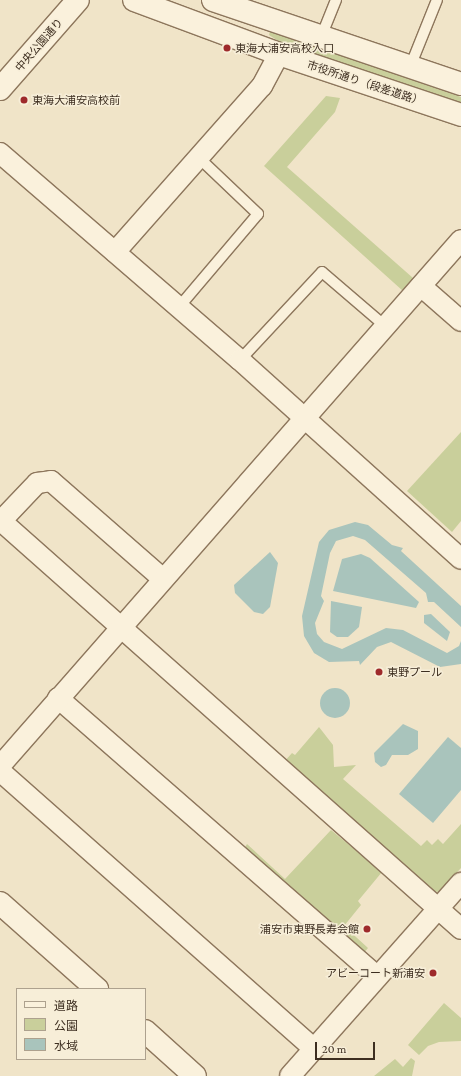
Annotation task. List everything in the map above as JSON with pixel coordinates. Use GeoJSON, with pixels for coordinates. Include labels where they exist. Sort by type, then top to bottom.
{"type":"FeatureCollection","features":[{"type":"Feature","properties":{"kind":"street","name":"中央公園通り"},"geometry":{"type":"LineString","coordinates":[[0,89],[78,0]]}},
{"type":"Feature","properties":{"kind":"street","name":"市役所通り（段差道路）"},"geometry":{"type":"LineString","coordinates":[[134,0],[279,54],[461,115]]}},
{"type":"Feature","properties":{"kind":"street"},"geometry":{"type":"LineString","coordinates":[[213,0],[461,84]]}},
{"type":"Feature","properties":{"kind":"street"},"geometry":{"type":"LineString","coordinates":[[116,252],[262,86],[279,54]]}},
{"type":"Feature","properties":{"kind":"street"},"geometry":{"type":"LineString","coordinates":[[0,153],[240,360],[304,420],[461,559]]}},
{"type":"Feature","properties":{"kind":"street"},"geometry":{"type":"LineString","coordinates":[[0,766],[58,698],[461,240]]}},
{"type":"Feature","properties":{"kind":"street"},"geometry":{"type":"LineString","coordinates":[[421,286],[461,321]]}},
{"type":"Feature","properties":{"kind":"street"},"geometry":{"type":"LineString","coordinates":[[163,579],[51,481],[37,483],[0,521],[461,929]]}},
{"type":"Feature","properties":{"kind":"street"},"geometry":{"type":"LineString","coordinates":[[58,698],[376,975]]}},
{"type":"Feature","properties":{"kind":"street"},"geometry":{"type":"LineString","coordinates":[[0,771],[313,1048]]}},
{"type":"Feature","properties":{"kind":"street"},"geometry":{"type":"LineString","coordinates":[[290,1076],[376,975],[461,883]]}},
{"type":"Feature","properties":{"kind":"street"},"geometry":{"type":"LineString","coordinates":[[0,903],[96,988]]}},
{"type":"Feature","properties":{"kind":"street"},"geometry":{"type":"LineString","coordinates":[[146,1033],[195,1076]]}},
{"type":"Feature","properties":{"kind":"lane"},"geometry":{"type":"LineString","coordinates":[[321,37],[336,0]]}},
{"type":"Feature","properties":{"kind":"lane"},"geometry":{"type":"LineString","coordinates":[[410,67],[437,0]]}},
{"type":"Feature","properties":{"kind":"lane"},"geometry":{"type":"LineString","coordinates":[[179,307],[258,214],[199,158]]}},
{"type":"Feature","properties":{"kind":"lane"},"geometry":{"type":"LineString","coordinates":[[240,360],[322,272],[385,326]]}},
{"type":"Feature","properties":{"kind":"green space"},"geometry":{"type":"Polygon","coordinates":[[[270,31],[461,97],[461,106],[289,48],[269,35],[270,31]]]}},
{"type":"Feature","properties":{"kind":"green space"},"geometry":{"type":"Polygon","coordinates":[[[326,96],[340,98],[335,112],[287,167],[413,278],[403,291],[264,166],[326,96]]]}},
{"type":"Feature","properties":{"kind":"green space"},"geometry":{"type":"Polygon","coordinates":[[[461,432],[461,521],[452,532],[407,491],[461,432]]]}},
{"type":"Feature","properties":{"kind":"green space"},"geometry":{"type":"Polygon","coordinates":[[[319,727],[333,745],[334,767],[356,765],[343,779],[421,846],[427,840],[432,845],[438,839],[443,844],[461,824],[461,868],[439,892],[431,891],[284,762],[292,753],[295,755],[319,727]]]}},
{"type":"Feature","properties":{"kind":"green space"},"geometry":{"type":"Polygon","coordinates":[[[331,830],[382,872],[358,901],[361,905],[344,926],[368,948],[362,955],[243,851],[247,844],[285,879],[331,830]]]}},
{"type":"Feature","properties":{"kind":"green space"},"geometry":{"type":"Polygon","coordinates":[[[444,1003],[461,1018],[461,1041],[439,1042],[428,1046],[419,1055],[408,1045],[444,1003]]]}},
{"type":"Feature","properties":{"kind":"green space"},"geometry":{"type":"Polygon","coordinates":[[[411,1058],[415,1061],[412,1076],[374,1076],[395,1059],[403,1067],[411,1058]]]}},
{"type":"Feature","properties":{"kind":"water"},"geometry":{"type":"Polygon","coordinates":[[[355,522],[368,525],[392,545],[403,548],[401,551],[461,606],[461,627],[434,602],[428,602],[426,593],[365,540],[353,536],[336,541],[330,553],[321,596],[324,601],[315,623],[317,634],[324,642],[342,649],[386,628],[403,630],[447,653],[459,646],[461,641],[461,664],[440,667],[391,642],[377,647],[360,665],[359,661],[329,662],[314,653],[304,636],[302,616],[319,542],[329,530],[355,522]]]}},
{"type":"Feature","properties":{"kind":"water"},"geometry":{"type":"Polygon","coordinates":[[[270,552],[278,563],[270,607],[263,614],[254,612],[235,593],[234,585],[270,552]]]}},
{"type":"Feature","properties":{"kind":"water"},"geometry":{"type":"Polygon","coordinates":[[[361,554],[370,558],[419,602],[416,608],[333,591],[342,559],[361,554]]]}},
{"type":"Feature","properties":{"kind":"water"},"geometry":{"type":"Polygon","coordinates":[[[331,601],[362,607],[359,627],[348,637],[337,637],[330,632],[331,601]]]}},
{"type":"Feature","properties":{"kind":"water"},"geometry":{"type":"Polygon","coordinates":[[[431,614],[450,632],[447,641],[424,623],[424,615],[431,614]]]}},
{"type":"Feature","properties":{"kind":"water"},"geometry":{"type":"Polygon","coordinates":[[[335,688],[345,693],[350,703],[345,713],[335,718],[325,713],[320,703],[325,693],[335,688]]]}},
{"type":"Feature","properties":{"kind":"water"},"geometry":{"type":"Polygon","coordinates":[[[403,724],[418,731],[418,749],[408,755],[392,755],[386,765],[381,767],[375,762],[374,753],[403,724]]]}},
{"type":"Feature","properties":{"kind":"water"},"geometry":{"type":"Polygon","coordinates":[[[448,737],[461,748],[461,790],[433,823],[399,794],[448,737]]]}},
{"type":"Feature","properties":{"kind":"place","name":"東海大浦安高校入口"},"geometry":{"type":"Point","coordinates":[227,48]}},
{"type":"Feature","properties":{"kind":"place","name":"東海大浦安高校前"},"geometry":{"type":"Point","coordinates":[24,100]}},
{"type":"Feature","properties":{"kind":"place","name":"東野プール"},"geometry":{"type":"Point","coordinates":[379,672]}},
{"type":"Feature","properties":{"kind":"place","name":"浦安市東野長寿会館"},"geometry":{"type":"Point","coordinates":[367,929]}},
{"type":"Feature","properties":{"kind":"place","name":"アビーコート新浦安"},"geometry":{"type":"Point","coordinates":[433,973]}}]}
